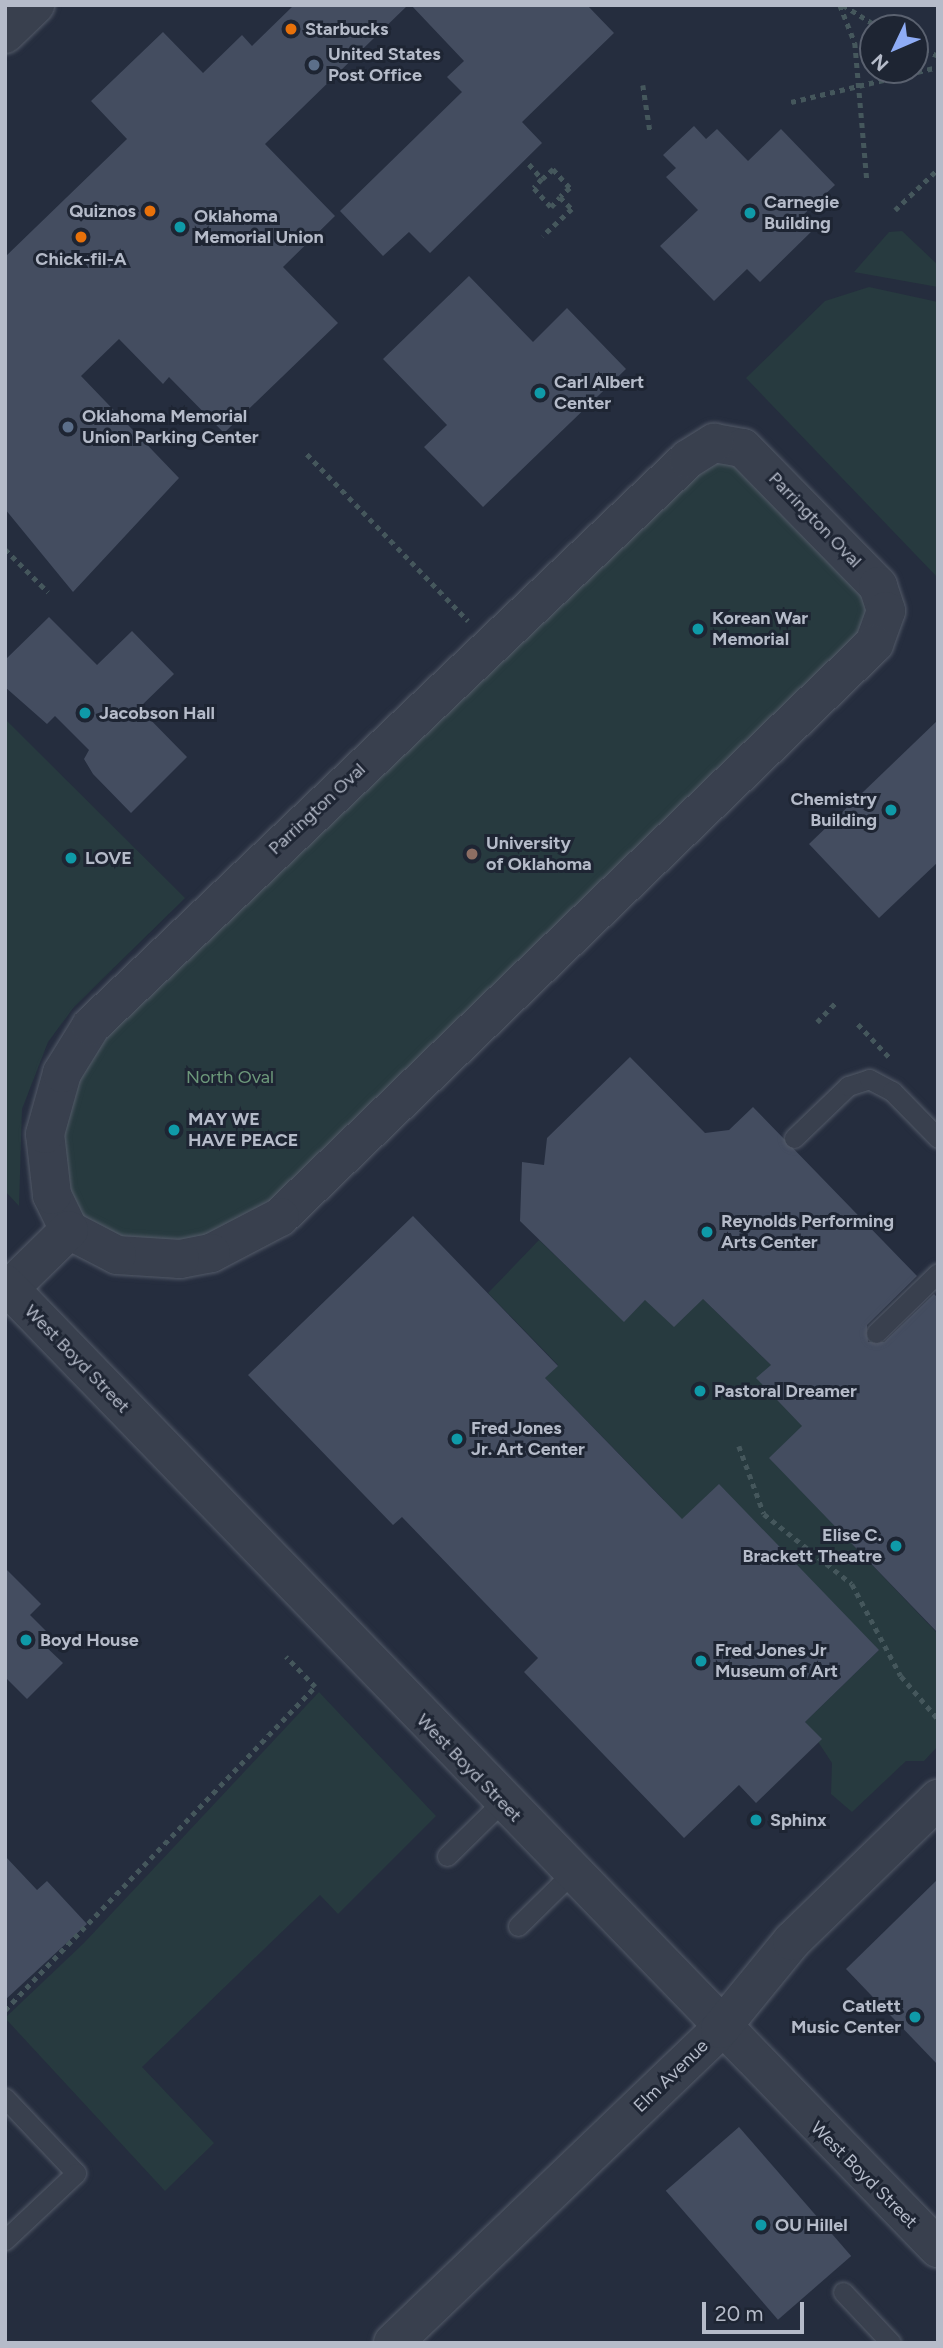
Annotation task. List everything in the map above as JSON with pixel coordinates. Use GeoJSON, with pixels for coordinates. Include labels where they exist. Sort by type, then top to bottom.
{"type":"FeatureCollection","features":[{"type":"Feature","properties":{"kind":"street"},"geometry":{"type":"LineString","coordinates":[[5,34],[35,5]]}},
{"type":"Feature","properties":{"kind":"street","name":"Parrington Oval"},"geometry":{"type":"LineString","coordinates":[[714,443],[743,448],[878,586],[886,611],[874,644],[280,1217],[211,1254],[180,1259],[117,1255],[69,1230],[52,1195],[45,1134],[62,1073],[91,1026],[688,459],[714,443]]}},
{"type":"Feature","properties":{"kind":"street"},"geometry":{"type":"LineString","coordinates":[[7,1288],[69,1230]]}},
{"type":"Feature","properties":{"kind":"street","name":"West Boyd Street"},"geometry":{"type":"LineString","coordinates":[[7,1288],[720,2028],[938,2248]]}},
{"type":"Feature","properties":{"kind":"street","name":"Elm Avenue"},"geometry":{"type":"LineString","coordinates":[[393,2343],[720,2028],[792,1941],[938,1799]]}},
{"type":"Feature","properties":{"kind":"lane"},"geometry":{"type":"LineString","coordinates":[[794,1138],[848,1086],[869,1079],[892,1091],[938,1138]]}},
{"type":"Feature","properties":{"kind":"lane"},"geometry":{"type":"LineString","coordinates":[[876,1333],[938,1273]]}},
{"type":"Feature","properties":{"kind":"lane"},"geometry":{"type":"LineString","coordinates":[[447,1856],[501,1802]]}},
{"type":"Feature","properties":{"kind":"lane"},"geometry":{"type":"LineString","coordinates":[[518,1926],[571,1874]]}},
{"type":"Feature","properties":{"kind":"lane"},"geometry":{"type":"LineString","coordinates":[[5,2098],[76,2173],[5,2240]]}},
{"type":"Feature","properties":{"kind":"lane"},"geometry":{"type":"LineString","coordinates":[[843,2292],[891,2343]]}},
{"type":"Feature","properties":{"kind":"path"},"geometry":{"type":"LineString","coordinates":[[841,5],[859,16]]}},
{"type":"Feature","properties":{"kind":"path"},"geometry":{"type":"LineString","coordinates":[[841,5],[855,43],[867,181]]}},
{"type":"Feature","properties":{"kind":"path"},"geometry":{"type":"LineString","coordinates":[[791,102],[938,67]]}},
{"type":"Feature","properties":{"kind":"path"},"geometry":{"type":"LineString","coordinates":[[643,85],[650,131]]}},
{"type":"Feature","properties":{"kind":"path"},"geometry":{"type":"LineString","coordinates":[[528,164],[542,179]]}},
{"type":"Feature","properties":{"kind":"path"},"geometry":{"type":"LineString","coordinates":[[552,169],[570,188],[551,206],[534,188],[542,179],[552,169]]}},
{"type":"Feature","properties":{"kind":"path"},"geometry":{"type":"LineString","coordinates":[[895,210],[938,169]]}},
{"type":"Feature","properties":{"kind":"path"},"geometry":{"type":"LineString","coordinates":[[543,236],[572,209],[560,197]]}},
{"type":"Feature","properties":{"kind":"path"},"geometry":{"type":"LineString","coordinates":[[307,454],[471,624]]}},
{"type":"Feature","properties":{"kind":"path"},"geometry":{"type":"LineString","coordinates":[[5,549],[48,592]]}},
{"type":"Feature","properties":{"kind":"path"},"geometry":{"type":"LineString","coordinates":[[817,1022],[837,1001]]}},
{"type":"Feature","properties":{"kind":"path"},"geometry":{"type":"LineString","coordinates":[[739,1446],[764,1514],[852,1584],[901,1676],[938,1719]]}},
{"type":"Feature","properties":{"kind":"path"},"geometry":{"type":"LineString","coordinates":[[5,2010],[315,1687],[286,1657]]}},
{"type":"Feature","properties":{"kind":"green space"},"geometry":{"type":"Polygon","coordinates":[[[902,231],[938,265],[938,287],[854,272],[889,232],[902,231]]]}},
{"type":"Feature","properties":{"kind":"green space"},"geometry":{"type":"Polygon","coordinates":[[[869,287],[938,302],[938,578],[746,378],[825,301],[869,287]]]}},
{"type":"Feature","properties":{"kind":"green space","name":"North Oval"},"geometry":{"type":"Polygon","coordinates":[[[714,443],[886,611],[280,1217],[180,1259],[57,1212],[62,1073],[714,443]]]}},
{"type":"Feature","properties":{"kind":"green space"},"geometry":{"type":"Polygon","coordinates":[[[5,719],[185,898],[74,1007],[48,1042],[22,1109],[19,1206],[5,1191],[5,719]]]}},
{"type":"Feature","properties":{"kind":"green space"},"geometry":{"type":"Polygon","coordinates":[[[539,1240],[624,1321],[645,1300],[703,1299],[771,1365],[840,1390],[770,1458],[938,1634],[938,1746],[924,1761],[906,1761],[852,1812],[831,1794],[832,1763],[805,1722],[879,1650],[654,1546],[664,1500],[545,1378],[558,1365],[488,1293],[539,1240]]]}},
{"type":"Feature","properties":{"kind":"green space"},"geometry":{"type":"Polygon","coordinates":[[[319,1692],[436,1816],[338,1914],[320,1895],[142,2067],[214,2143],[165,2191],[5,2018],[84,1943],[319,1692]]]}},
{"type":"Feature","properties":{"kind":"building","name":"Oklahoma Memorial Union"},"geometry":{"type":"Polygon","coordinates":[[[294,5],[408,5],[265,144],[335,216],[283,267],[338,323],[224,433],[169,377],[163,384],[119,339],[81,376],[179,478],[73,592],[5,509],[5,257],[127,139],[91,101],[163,32],[203,73],[242,35],[252,46],[294,5]]]}},
{"type":"Feature","properties":{"kind":"building","name":"Oklahoma Memorial Union"},"geometry":{"type":"Polygon","coordinates":[[[411,5],[587,5],[614,33],[522,122],[542,143],[430,253],[409,232],[383,256],[340,211],[462,92],[447,77],[464,61],[411,5]]]}},
{"type":"Feature","properties":{"kind":"building","name":"Carnegie Building"},"geometry":{"type":"Polygon","coordinates":[[[694,126],[706,139],[717,129],[748,161],[781,129],[835,185],[802,216],[814,229],[760,282],[747,269],[714,301],[660,246],[698,210],[666,177],[676,168],[663,155],[694,126]]]}},
{"type":"Feature","properties":{"kind":"building","name":"Carl Albert Center"},"geometry":{"type":"Polygon","coordinates":[[[469,276],[533,342],[567,308],[626,369],[483,507],[424,447],[447,425],[383,359],[469,276]]]}},
{"type":"Feature","properties":{"kind":"building","name":"Jacobson Hall"},"geometry":{"type":"Polygon","coordinates":[[[49,617],[97,665],[132,631],[174,674],[139,708],[187,757],[131,813],[93,774],[84,759],[89,750],[55,716],[47,724],[5,687],[5,660],[49,617]]]}},
{"type":"Feature","properties":{"kind":"building","name":"Chemistry Building"},"geometry":{"type":"Polygon","coordinates":[[[938,720],[938,862],[879,918],[809,844],[938,720]]]}},
{"type":"Feature","properties":{"kind":"building","name":"Reynolds Performing Arts Center"},"geometry":{"type":"Polygon","coordinates":[[[630,1057],[705,1133],[729,1130],[753,1107],[917,1276],[867,1325],[868,1342],[884,1342],[934,1294],[938,1298],[938,1633],[769,1458],[802,1426],[756,1378],[771,1365],[703,1299],[674,1327],[645,1300],[624,1322],[520,1221],[522,1162],[544,1165],[547,1138],[630,1057]]]}},
{"type":"Feature","properties":{"kind":"building"},"geometry":{"type":"Polygon","coordinates":[[[413,1216],[558,1366],[545,1378],[682,1519],[719,1484],[879,1650],[805,1722],[822,1739],[756,1803],[739,1785],[684,1838],[524,1672],[538,1658],[402,1517],[393,1525],[248,1375],[413,1216]]]}},
{"type":"Feature","properties":{"kind":"building","name":"Boyd House"},"geometry":{"type":"Polygon","coordinates":[[[5,1568],[41,1604],[30,1615],[51,1636],[43,1644],[63,1663],[27,1699],[5,1677],[5,1568]]]}},
{"type":"Feature","properties":{"kind":"building"},"geometry":{"type":"Polygon","coordinates":[[[5,1856],[37,1890],[47,1881],[87,1924],[5,2000],[5,1856]]]}},
{"type":"Feature","properties":{"kind":"building","name":"Catlett Music Center"},"geometry":{"type":"Polygon","coordinates":[[[938,1879],[938,2065],[846,1969],[938,1879]]]}},
{"type":"Feature","properties":{"kind":"building","name":"OU Hillel"},"geometry":{"type":"Polygon","coordinates":[[[739,2127],[851,2256],[778,2320],[666,2191],[739,2127]]]}},
{"type":"Feature","properties":{"kind":"place","name":"Starbucks"},"geometry":{"type":"Point","coordinates":[291,29]}},
{"type":"Feature","properties":{"kind":"place","name":"United States Post Office"},"geometry":{"type":"Point","coordinates":[314,65]}},
{"type":"Feature","properties":{"kind":"place","name":"Quiznos"},"geometry":{"type":"Point","coordinates":[150,211]}},
{"type":"Feature","properties":{"kind":"place","name":"Carnegie Building"},"geometry":{"type":"Point","coordinates":[750,213]}},
{"type":"Feature","properties":{"kind":"place","name":"Oklahoma Memorial Union"},"geometry":{"type":"Point","coordinates":[180,227]}},
{"type":"Feature","properties":{"kind":"place","name":"Chick-fil-A"},"geometry":{"type":"Point","coordinates":[81,237]}},
{"type":"Feature","properties":{"kind":"place","name":"Carl Albert Center"},"geometry":{"type":"Point","coordinates":[540,393]}},
{"type":"Feature","properties":{"kind":"place","name":"Oklahoma Memorial Union Parking Center"},"geometry":{"type":"Point","coordinates":[68,427]}},
{"type":"Feature","properties":{"kind":"place","name":"Korean War Memorial"},"geometry":{"type":"Point","coordinates":[698,629]}},
{"type":"Feature","properties":{"kind":"place","name":"Jacobson Hall"},"geometry":{"type":"Point","coordinates":[85,713]}},
{"type":"Feature","properties":{"kind":"place","name":"Chemistry Building"},"geometry":{"type":"Point","coordinates":[891,810]}},
{"type":"Feature","properties":{"kind":"place","name":"University of Oklahoma"},"geometry":{"type":"Point","coordinates":[472,854]}},
{"type":"Feature","properties":{"kind":"place","name":"LOVE"},"geometry":{"type":"Point","coordinates":[71,858]}},
{"type":"Feature","properties":{"kind":"place","name":"MAY WE HAVE PEACE"},"geometry":{"type":"Point","coordinates":[174,1130]}},
{"type":"Feature","properties":{"kind":"place","name":"Reynolds Performing Arts Center"},"geometry":{"type":"Point","coordinates":[707,1232]}},
{"type":"Feature","properties":{"kind":"place","name":"Pastoral Dreamer"},"geometry":{"type":"Point","coordinates":[700,1391]}},
{"type":"Feature","properties":{"kind":"place","name":"Fred Jones Jr. Art Center"},"geometry":{"type":"Point","coordinates":[457,1439]}},
{"type":"Feature","properties":{"kind":"place","name":"Elise C. Brackett Theatre"},"geometry":{"type":"Point","coordinates":[896,1546]}},
{"type":"Feature","properties":{"kind":"place","name":"Boyd House"},"geometry":{"type":"Point","coordinates":[26,1640]}},
{"type":"Feature","properties":{"kind":"place","name":"Fred Jones Jr Museum of Art"},"geometry":{"type":"Point","coordinates":[701,1661]}},
{"type":"Feature","properties":{"kind":"place","name":"Sphinx"},"geometry":{"type":"Point","coordinates":[756,1820]}},
{"type":"Feature","properties":{"kind":"place","name":"Catlett Music Center"},"geometry":{"type":"Point","coordinates":[915,2017]}},
{"type":"Feature","properties":{"kind":"place","name":"OU Hillel"},"geometry":{"type":"Point","coordinates":[761,2225]}}]}
